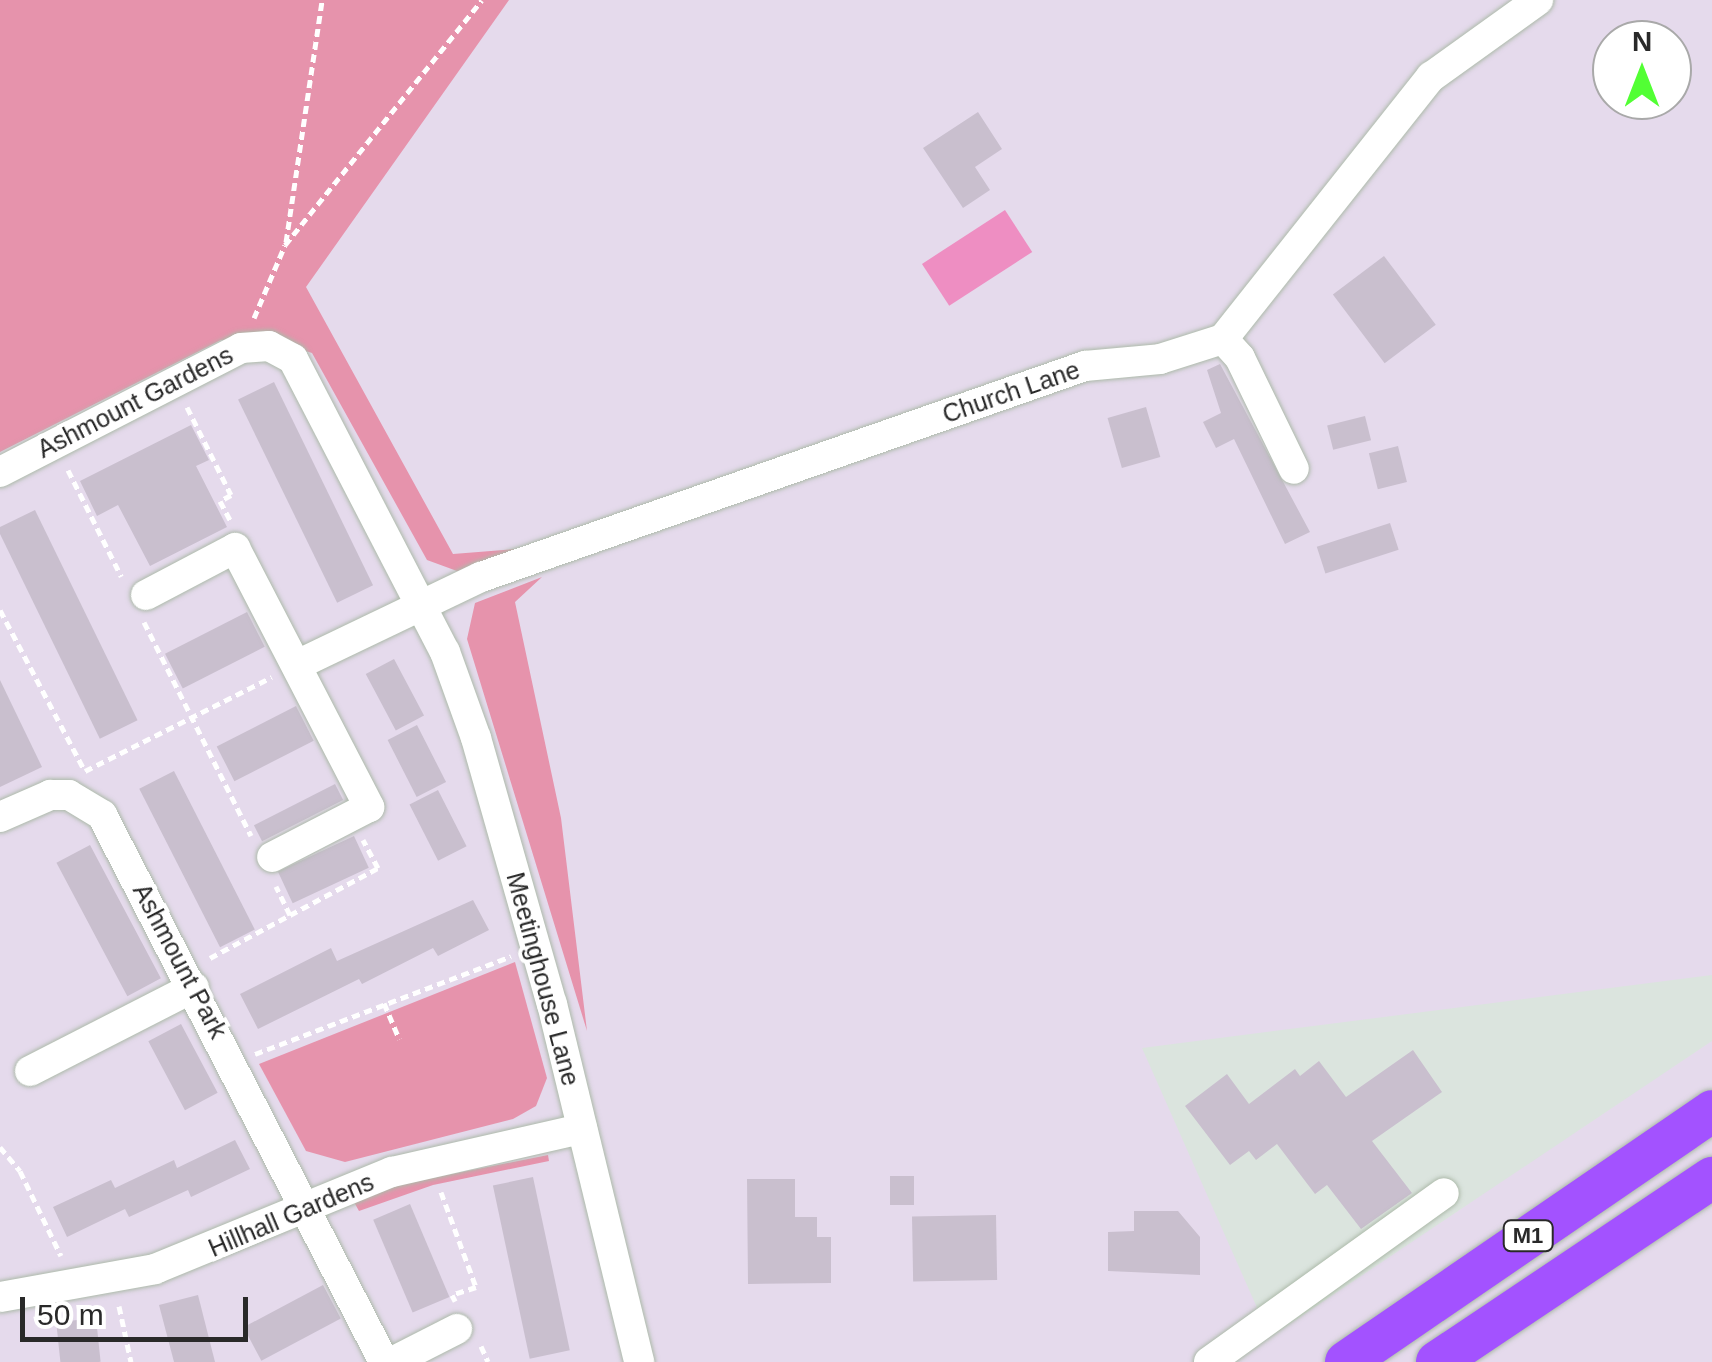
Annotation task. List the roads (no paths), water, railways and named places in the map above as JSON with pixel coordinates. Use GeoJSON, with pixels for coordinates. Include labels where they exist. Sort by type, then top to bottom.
{"type":"FeatureCollection","features":[{"type":"Feature","properties":{"kind":"highway","name":"M1"},"geometry":{"type":"LineString","coordinates":[[1346,1362],[1712,1111]]}},
{"type":"Feature","properties":{"kind":"highway","name":"M1"},"geometry":{"type":"LineString","coordinates":[[1437,1362],[1712,1178]]}},
{"type":"Feature","properties":{"kind":"street"},"geometry":{"type":"LineString","coordinates":[[1294,469],[1240,358],[1223,338],[1431,77],[1538,0]]}},
{"type":"Feature","properties":{"kind":"street","name":"Church Lane"},"geometry":{"type":"LineString","coordinates":[[297,665],[481,577],[1053,376],[1085,366],[1160,359],[1223,338]]}},
{"type":"Feature","properties":{"kind":"street","name":"Ashmount Gardens"},"geometry":{"type":"LineString","coordinates":[[0,472],[241,348],[269,346],[293,359],[422,606]]}},
{"type":"Feature","properties":{"kind":"street"},"geometry":{"type":"LineString","coordinates":[[146,595],[235,548],[369,807],[272,857]]}},
{"type":"Feature","properties":{"kind":"street","name":"Meetinghouse Lane"},"geometry":{"type":"LineString","coordinates":[[422,606],[476,738],[537,946],[639,1362]]}},
{"type":"Feature","properties":{"kind":"street","name":"Ashmount Park"},"geometry":{"type":"LineString","coordinates":[[0,817],[50,795],[88,803],[113,833],[309,1206],[384,1362]]}},
{"type":"Feature","properties":{"kind":"street"},"geometry":{"type":"LineString","coordinates":[[30,1071],[194,988]]}},
{"type":"Feature","properties":{"kind":"street","name":"Hillhall Gardens"},"geometry":{"type":"LineString","coordinates":[[0,1297],[113,1278],[204,1252],[429,1160],[582,1129]]}},
{"type":"Feature","properties":{"kind":"street"},"geometry":{"type":"LineString","coordinates":[[1209,1362],[1444,1193]]}},
{"type":"Feature","properties":{"kind":"street"},"geometry":{"type":"LineString","coordinates":[[392,1362],[457,1329]]}}]}
